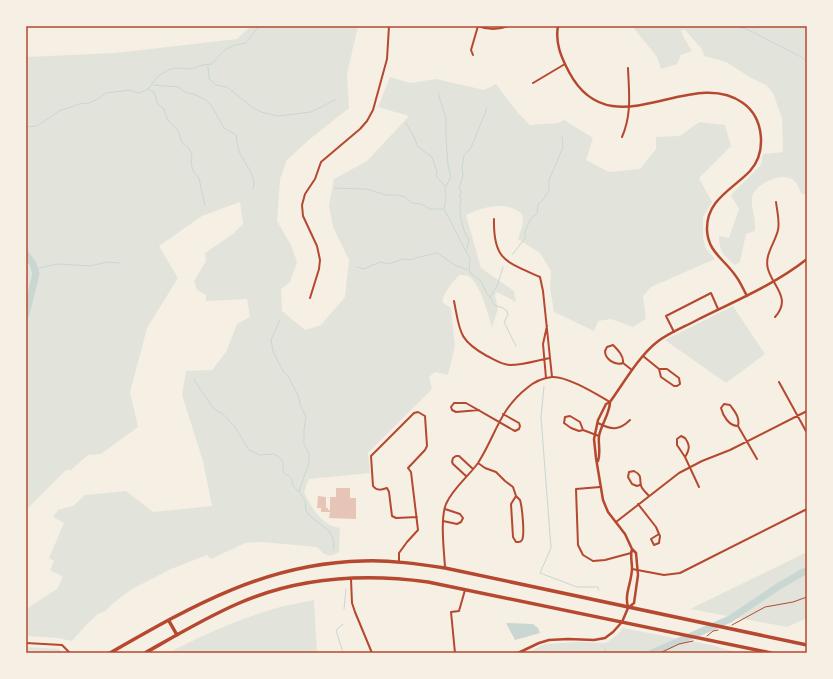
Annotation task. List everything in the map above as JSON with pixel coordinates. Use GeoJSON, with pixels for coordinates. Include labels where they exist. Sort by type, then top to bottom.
{"type":"FeatureCollection","features":[{"type":"Feature","properties":{"kind":"highway"},"geometry":{"type":"LineString","coordinates":[[110,653],[214,597],[264,577],[286,571],[326,564],[364,561],[399,562],[445,568],[807,645]]}},
{"type":"Feature","properties":{"kind":"highway"},"geometry":{"type":"LineString","coordinates":[[145,653],[219,612],[263,594],[306,582],[351,577],[385,577],[413,580],[771,653]]}},
{"type":"Feature","properties":{"kind":"highway"},"geometry":{"type":"LineString","coordinates":[[169,621],[177,635]]}},
{"type":"Feature","properties":{"kind":"street"},"geometry":{"type":"LineString","coordinates":[[310,298],[319,269],[320,260],[317,246],[303,216],[302,205],[304,194],[315,179],[321,162],[360,129],[367,121],[373,110],[386,65],[389,26]]}},
{"type":"Feature","properties":{"kind":"street"},"geometry":{"type":"LineString","coordinates":[[473,55],[471,50],[478,26],[486,29],[495,29],[508,26]]}},
{"type":"Feature","properties":{"kind":"street"},"geometry":{"type":"LineString","coordinates":[[558,26],[558,44],[565,64],[572,78],[595,101],[608,106],[629,107],[694,94],[714,93],[730,96],[751,110],[757,119],[760,130],[761,142],[759,154],[750,171],[718,199],[711,209],[707,229],[709,240],[716,255],[736,275],[747,296]]}},
{"type":"Feature","properties":{"kind":"street"},"geometry":{"type":"LineString","coordinates":[[533,83],[565,64]]}},
{"type":"Feature","properties":{"kind":"street"},"geometry":{"type":"LineString","coordinates":[[622,137],[627,124],[629,107],[628,68]]}},
{"type":"Feature","properties":{"kind":"street"},"geometry":{"type":"LineString","coordinates":[[774,316],[781,308],[782,302],[781,295],[768,269],[767,260],[778,230],[776,202]]}},
{"type":"Feature","properties":{"kind":"street"},"geometry":{"type":"LineString","coordinates":[[494,219],[494,233],[499,252],[511,264],[540,278],[543,291],[552,377]]}},
{"type":"Feature","properties":{"kind":"street"},"geometry":{"type":"LineString","coordinates":[[518,653],[549,640],[594,640],[604,638],[613,632],[622,622],[628,608],[634,603],[638,569],[636,553],[632,549],[625,534],[608,512],[600,487],[594,439],[602,411],[606,404],[610,402],[643,356],[658,341],[785,276],[807,259]]}},
{"type":"Feature","properties":{"kind":"street"},"geometry":{"type":"LineString","coordinates":[[674,332],[666,316],[711,293],[718,309]]}},
{"type":"Feature","properties":{"kind":"street"},"geometry":{"type":"LineString","coordinates":[[454,301],[459,327],[463,336],[473,348],[500,363],[508,365],[516,365],[550,358]]}},
{"type":"Feature","properties":{"kind":"street"},"geometry":{"type":"LineString","coordinates":[[546,378],[543,344],[547,324]]}},
{"type":"Feature","properties":{"kind":"street"},"geometry":{"type":"LineString","coordinates":[[623,363],[619,365],[616,364],[606,356],[605,351],[607,347],[613,346],[618,350],[623,358],[623,363],[632,371]]}},
{"type":"Feature","properties":{"kind":"street"},"geometry":{"type":"LineString","coordinates":[[643,356],[659,369],[667,369],[679,378],[680,384],[674,386],[665,380],[660,375],[659,369]]}},
{"type":"Feature","properties":{"kind":"street"},"geometry":{"type":"LineString","coordinates":[[445,568],[443,521],[445,509],[451,496],[478,463],[498,422],[516,397],[539,380],[552,377],[590,390],[610,402]]}},
{"type":"Feature","properties":{"kind":"street"},"geometry":{"type":"LineString","coordinates":[[779,382],[807,433]]}},
{"type":"Feature","properties":{"kind":"street"},"geometry":{"type":"LineString","coordinates":[[479,410],[456,412],[452,410],[451,407],[454,403],[464,402],[479,410],[498,422],[515,431],[519,429],[519,423],[503,414]]}},
{"type":"Feature","properties":{"kind":"street"},"geometry":{"type":"LineString","coordinates":[[598,462],[599,436],[610,406],[610,402]]}},
{"type":"Feature","properties":{"kind":"street"},"geometry":{"type":"LineString","coordinates":[[738,426],[730,424],[721,408],[724,404],[730,405],[738,416],[738,426],[757,459]]}},
{"type":"Feature","properties":{"kind":"street"},"geometry":{"type":"LineString","coordinates":[[615,523],[673,477],[690,467],[747,442],[807,411]]}},
{"type":"Feature","properties":{"kind":"street"},"geometry":{"type":"LineString","coordinates":[[399,562],[399,552],[418,530],[417,517],[411,472],[408,468],[427,446],[425,416],[418,412],[414,413],[371,456],[373,486],[380,490],[387,488],[389,492],[392,516],[396,518],[417,517]]}},
{"type":"Feature","properties":{"kind":"street"},"geometry":{"type":"LineString","coordinates":[[583,430],[580,422],[570,416],[567,416],[564,419],[564,423],[571,428],[579,431],[583,430],[599,436]]}},
{"type":"Feature","properties":{"kind":"street"},"geometry":{"type":"LineString","coordinates":[[598,423],[610,428],[618,428],[624,426],[630,420]]}},
{"type":"Feature","properties":{"kind":"street"},"geometry":{"type":"LineString","coordinates":[[685,457],[689,446],[685,438],[681,436],[676,442],[699,487]]}},
{"type":"Feature","properties":{"kind":"street"},"geometry":{"type":"LineString","coordinates":[[467,477],[452,462],[453,458],[459,456],[473,469]]}},
{"type":"Feature","properties":{"kind":"street"},"geometry":{"type":"LineString","coordinates":[[478,463],[496,472],[513,487],[516,496],[521,502],[523,538],[519,542],[514,540],[513,537],[511,504],[516,496]]}},
{"type":"Feature","properties":{"kind":"street"},"geometry":{"type":"LineString","coordinates":[[640,485],[638,486],[632,484],[628,477],[629,472],[636,472],[641,478],[640,485],[649,496]]}},
{"type":"Feature","properties":{"kind":"street"},"geometry":{"type":"LineString","coordinates":[[600,487],[576,489],[578,545],[583,555],[593,561],[605,560],[631,553]]}},
{"type":"Feature","properties":{"kind":"street"},"geometry":{"type":"LineString","coordinates":[[638,504],[656,527],[660,536],[659,543],[654,545],[651,539],[659,534]]}},
{"type":"Feature","properties":{"kind":"street"},"geometry":{"type":"LineString","coordinates":[[443,521],[457,524],[461,522],[463,518],[460,514],[445,509]]}},
{"type":"Feature","properties":{"kind":"street"},"geometry":{"type":"LineString","coordinates":[[632,569],[664,575],[680,574],[807,509]]}},
{"type":"Feature","properties":{"kind":"street"},"geometry":{"type":"LineString","coordinates":[[628,608],[626,601],[632,569],[632,549]]}},
{"type":"Feature","properties":{"kind":"street"},"geometry":{"type":"LineString","coordinates":[[351,577],[353,608],[372,653]]}},
{"type":"Feature","properties":{"kind":"street"},"geometry":{"type":"LineString","coordinates":[[455,653],[451,612],[459,611],[465,590]]}},
{"type":"Feature","properties":{"kind":"street"},"geometry":{"type":"LineString","coordinates":[[26,643],[62,645],[70,653]]}},
{"type":"Feature","properties":{"kind":"path"},"geometry":{"type":"LineString","coordinates":[[727,627],[765,607],[807,598]]}},
{"type":"Feature","properties":{"kind":"path"},"geometry":{"type":"LineString","coordinates":[[705,637],[713,631],[721,629]]}},
{"type":"Feature","properties":{"kind":"path"},"geometry":{"type":"LineString","coordinates":[[660,653],[679,644],[695,640]]}},
{"type":"Feature","properties":{"kind":"shaded area"},"geometry":{"type":"Polygon","coordinates":[[[251,26],[358,26],[347,74],[349,108],[310,139],[287,160],[280,179],[277,221],[291,245],[297,262],[290,282],[281,289],[282,311],[305,330],[321,325],[345,297],[349,260],[333,227],[329,206],[334,179],[367,161],[409,116],[378,107],[390,77],[410,83],[436,79],[484,90],[496,84],[519,114],[530,125],[558,123],[564,120],[593,138],[586,160],[609,172],[640,169],[656,149],[656,137],[680,136],[699,122],[725,125],[731,146],[699,178],[712,202],[703,217],[703,238],[706,249],[715,259],[651,287],[643,296],[646,319],[633,327],[611,319],[598,321],[594,331],[554,312],[550,287],[551,271],[540,253],[518,239],[523,223],[522,214],[509,207],[494,206],[466,215],[481,268],[514,291],[516,302],[497,292],[495,295],[498,309],[492,327],[484,302],[475,283],[469,277],[460,275],[449,287],[442,302],[451,308],[455,346],[448,375],[435,372],[429,377],[432,389],[368,453],[370,473],[309,479],[304,492],[310,504],[322,520],[340,528],[339,552],[331,556],[324,554],[317,547],[262,542],[245,543],[211,559],[207,555],[171,569],[132,589],[112,604],[106,611],[98,614],[72,641],[58,638],[26,636],[26,609],[57,589],[63,577],[50,570],[54,561],[49,558],[64,523],[53,517],[58,510],[73,506],[85,495],[126,491],[153,512],[212,506],[203,461],[182,395],[186,371],[212,370],[226,352],[237,324],[250,317],[247,299],[206,301],[206,295],[197,290],[194,281],[206,261],[205,253],[233,234],[243,224],[240,202],[202,216],[159,246],[178,278],[147,328],[130,392],[138,427],[101,454],[88,455],[71,470],[66,470],[26,510],[26,57],[115,53],[237,39],[251,26]]]}},
{"type":"Feature","properties":{"kind":"shaded area"},"geometry":{"type":"Polygon","coordinates":[[[632,26],[807,26],[807,195],[801,193],[799,187],[793,180],[782,177],[770,180],[758,188],[752,197],[755,231],[746,234],[740,262],[735,265],[722,253],[719,241],[719,236],[729,238],[739,209],[731,195],[761,165],[763,154],[783,152],[782,118],[773,93],[766,85],[751,78],[726,62],[704,56],[702,49],[685,30],[681,30],[692,51],[681,55],[677,64],[661,69],[657,57],[632,26]]]}},
{"type":"Feature","properties":{"kind":"shaded area"},"geometry":{"type":"Polygon","coordinates":[[[733,306],[765,354],[726,383],[665,340],[733,306]]]}},
{"type":"Feature","properties":{"kind":"shaded area"},"geometry":{"type":"Polygon","coordinates":[[[807,552],[807,618],[787,627],[690,609],[807,552]]]}},
{"type":"Feature","properties":{"kind":"shaded area"},"geometry":{"type":"Polygon","coordinates":[[[314,600],[317,653],[168,653],[232,623],[259,613],[314,600]]]}},
{"type":"Feature","properties":{"kind":"shaded area"},"geometry":{"type":"Polygon","coordinates":[[[506,623],[533,624],[538,628],[540,633],[515,640],[506,623]]]}},
{"type":"Feature","properties":{"kind":"shaded area"},"geometry":{"type":"Polygon","coordinates":[[[623,628],[711,645],[740,653],[527,653],[545,644],[578,642],[606,643],[617,635],[623,628]]]}},
{"type":"Feature","properties":{"kind":"shaded area"},"geometry":{"type":"Polygon","coordinates":[[[26,647],[59,649],[63,653],[26,653],[26,647]]]}},
{"type":"Feature","properties":{"kind":"building"},"geometry":{"type":"Polygon","coordinates":[[[336,488],[350,488],[350,498],[356,498],[356,519],[329,518],[330,512],[321,512],[321,508],[317,508],[318,496],[326,497],[326,508],[330,510],[330,497],[336,497],[336,488]]]}},
{"type":"Feature","properties":{"kind":"waterway"},"geometry":{"type":"LineString","coordinates":[[26,127],[37,126],[59,111],[79,104],[89,103],[106,93],[129,90],[139,93],[144,91],[148,89],[158,76],[168,70],[176,68],[192,69],[202,65],[212,64],[226,49],[234,45],[246,43],[259,26]]}},
{"type":"Feature","properties":{"kind":"waterway"},"geometry":{"type":"LineString","coordinates":[[735,26],[749,30],[801,57],[807,62]]}},
{"type":"Feature","properties":{"kind":"waterway"},"geometry":{"type":"LineString","coordinates":[[208,66],[209,79],[216,85],[227,87],[252,107],[261,112],[277,116],[311,112],[335,100]]}},
{"type":"Feature","properties":{"kind":"waterway"},"geometry":{"type":"LineString","coordinates":[[153,85],[178,87],[185,92],[206,100],[211,105],[224,128],[236,135],[240,152],[253,176],[253,189]]}},
{"type":"Feature","properties":{"kind":"waterway"},"geometry":{"type":"LineString","coordinates":[[148,89],[154,92],[158,105],[163,108],[168,120],[179,132],[183,144],[188,147],[192,155],[191,163],[193,171],[199,178],[205,206]]}},
{"type":"Feature","properties":{"kind":"waterway"},"geometry":{"type":"LineString","coordinates":[[438,93],[446,118],[448,166],[451,177],[445,188],[446,197],[444,209],[470,259],[470,273],[481,281],[494,305],[507,311],[508,315],[504,322],[516,346]]}},
{"type":"Feature","properties":{"kind":"waterway"},"geometry":{"type":"LineString","coordinates":[[467,249],[469,240],[464,231],[461,220],[461,199],[459,195],[462,193],[459,188],[463,176],[462,168],[464,155],[471,148],[487,108]]}},
{"type":"Feature","properties":{"kind":"waterway"},"geometry":{"type":"LineString","coordinates":[[406,123],[418,147],[432,157],[437,172],[436,176],[445,186]]}},
{"type":"Feature","properties":{"kind":"waterway"},"geometry":{"type":"LineString","coordinates":[[512,255],[526,237],[524,234],[531,218],[537,214],[538,204],[543,200],[549,190],[549,180],[563,147],[562,136]]}},
{"type":"Feature","properties":{"kind":"waterway"},"geometry":{"type":"LineString","coordinates":[[335,188],[367,189],[386,195],[405,197],[412,203],[421,204],[430,209],[443,209]]}},
{"type":"Feature","properties":{"kind":"waterway"},"geometry":{"type":"LineString","coordinates":[[357,267],[364,269],[380,262],[388,264],[404,259],[411,260],[437,253],[455,265],[468,270]]}},
{"type":"Feature","properties":{"kind":"waterway"},"geometry":{"type":"LineString","coordinates":[[26,254],[33,264],[36,274],[26,314]]}},
{"type":"Feature","properties":{"kind":"waterway"},"geometry":{"type":"LineString","coordinates":[[35,270],[58,264],[90,266],[107,262],[119,263]]}},
{"type":"Feature","properties":{"kind":"waterway"},"geometry":{"type":"LineString","coordinates":[[490,297],[497,286],[503,267]]}},
{"type":"Feature","properties":{"kind":"waterway"},"geometry":{"type":"LineString","coordinates":[[280,320],[271,340],[273,351],[298,395],[306,417],[304,445],[309,453],[309,463],[299,491],[305,501],[306,511],[311,517],[329,531],[333,538],[334,550]]}},
{"type":"Feature","properties":{"kind":"waterway"},"geometry":{"type":"LineString","coordinates":[[194,380],[214,409],[223,414],[235,427],[249,450],[260,455],[274,454],[280,458],[283,463],[283,472],[291,478],[293,486],[298,491]]}},
{"type":"Feature","properties":{"kind":"waterway"},"geometry":{"type":"LineString","coordinates":[[544,386],[541,417],[551,548],[540,573],[577,587],[598,587],[599,590]]}},
{"type":"Feature","properties":{"kind":"waterway"},"geometry":{"type":"LineString","coordinates":[[652,653],[730,619],[779,586],[807,570]]}},
{"type":"Feature","properties":{"kind":"waterway"},"geometry":{"type":"LineString","coordinates":[[344,609],[346,589]]}},
{"type":"Feature","properties":{"kind":"waterway"},"geometry":{"type":"LineString","coordinates":[[343,624],[336,630],[343,653]]}},
{"type":"Feature","properties":{"kind":"waterway"},"geometry":{"type":"LineString","coordinates":[[605,648],[606,653]]}}]}
